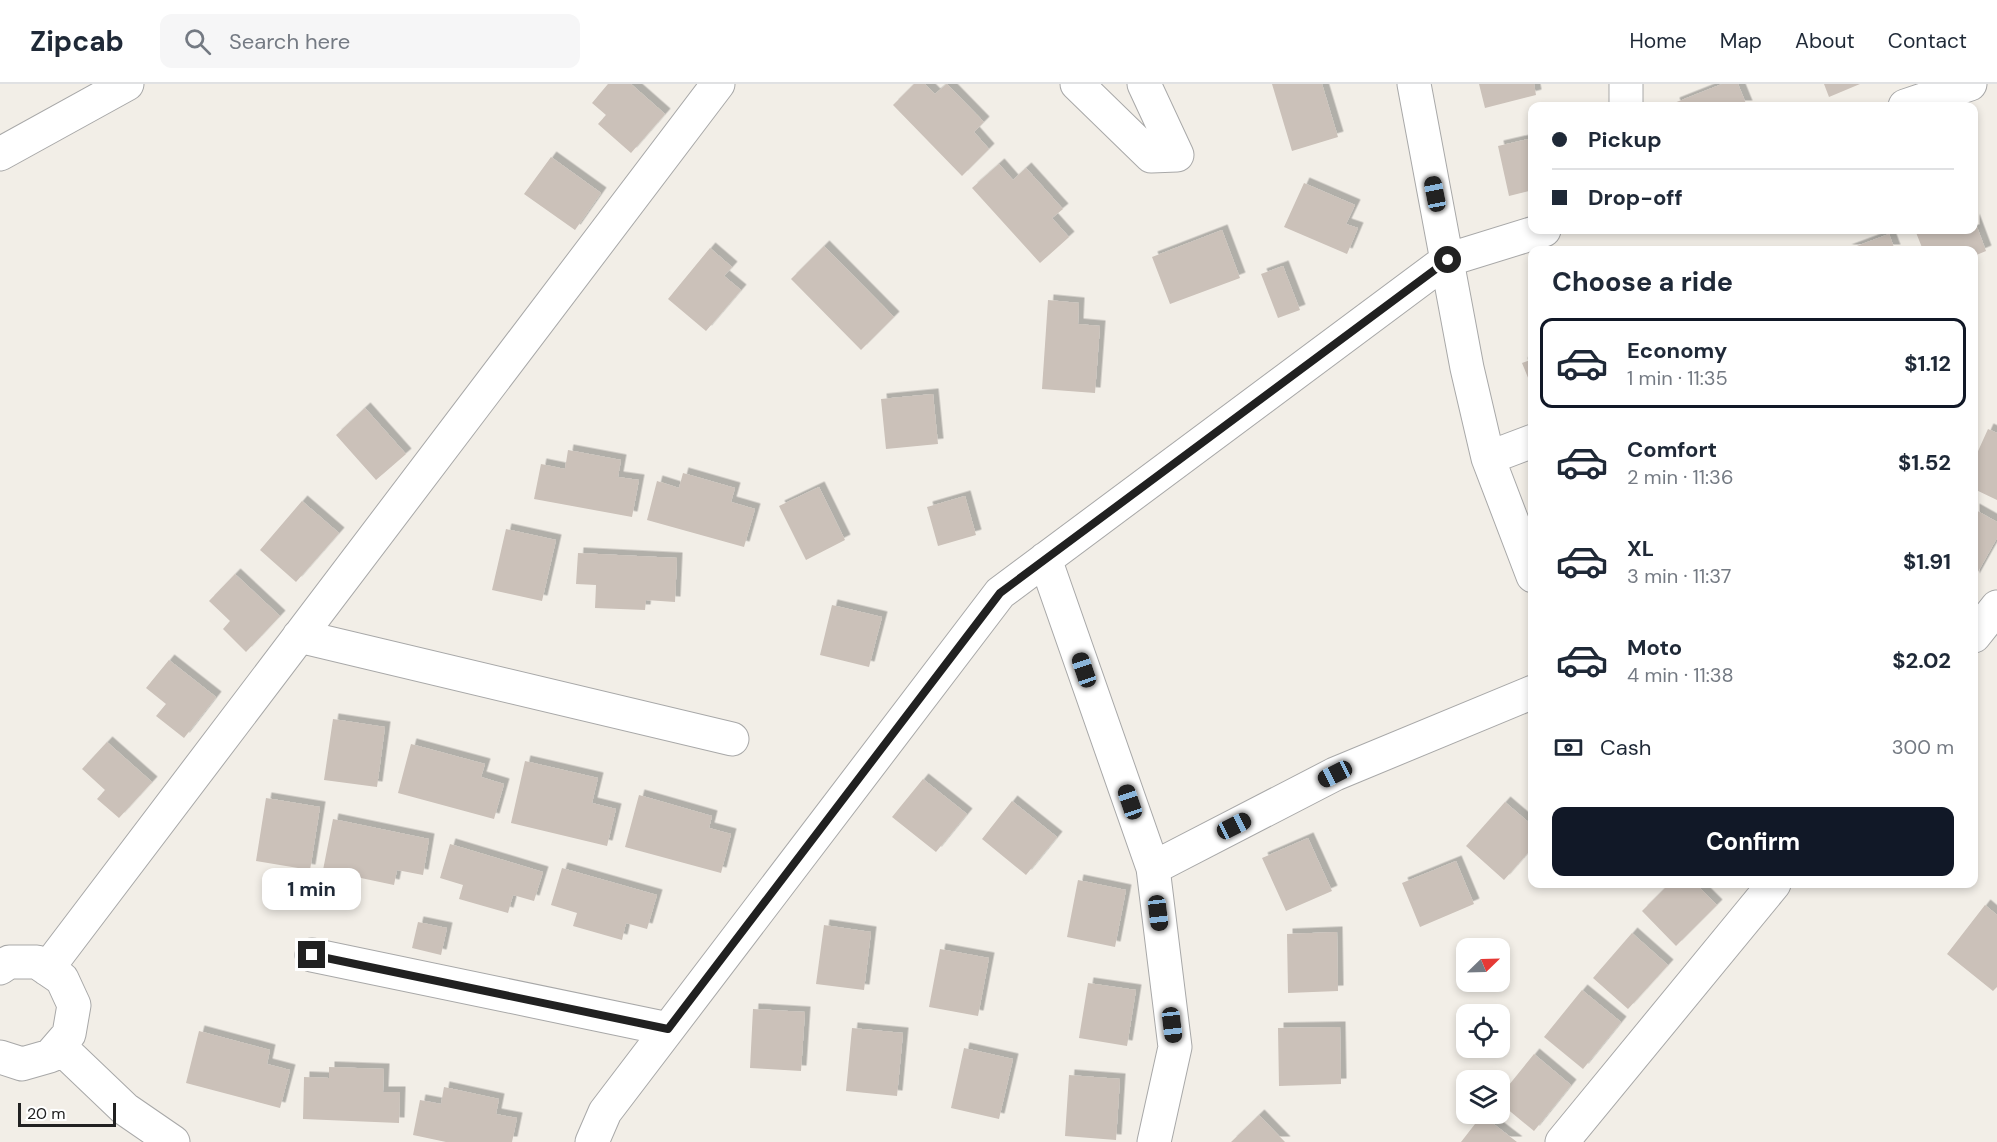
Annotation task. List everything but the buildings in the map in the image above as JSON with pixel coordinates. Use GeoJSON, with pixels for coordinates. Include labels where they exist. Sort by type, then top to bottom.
{"type":"FeatureCollection","features":[{"type":"Feature","properties":{"kind":"street"},"geometry":{"type":"LineString","coordinates":[[0,154],[127,84]]}},
{"type":"Feature","properties":{"kind":"street"},"geometry":{"type":"LineString","coordinates":[[47,969],[718,84]]}},
{"type":"Feature","properties":{"kind":"street"},"geometry":{"type":"LineString","coordinates":[[1077,84],[1151,156],[1177,155],[1144,84]]}},
{"type":"Feature","properties":{"kind":"street"},"geometry":{"type":"LineString","coordinates":[[1414,84],[1467,368],[1488,458],[1528,563]]}},
{"type":"Feature","properties":{"kind":"street"},"geometry":{"type":"LineString","coordinates":[[1626,84],[1626,102]]}},
{"type":"Feature","properties":{"kind":"street"},"geometry":{"type":"LineString","coordinates":[[1917,102],[1970,84]]}},
{"type":"Feature","properties":{"kind":"street"},"geometry":{"type":"LineString","coordinates":[[592,1142],[605,1112],[1000,593],[1448,260],[1531,234]]}},
{"type":"Feature","properties":{"kind":"street"},"geometry":{"type":"LineString","coordinates":[[1488,458],[1528,443]]}},
{"type":"Feature","properties":{"kind":"street"},"geometry":{"type":"LineString","coordinates":[[1045,560],[1153,868],[1175,1047],[1154,1142]]}},
{"type":"Feature","properties":{"kind":"street"},"geometry":{"type":"LineString","coordinates":[[1978,631],[1997,608]]}},
{"type":"Feature","properties":{"kind":"street"},"geometry":{"type":"LineString","coordinates":[[299,636],[732,739]]}},
{"type":"Feature","properties":{"kind":"street"},"geometry":{"type":"LineString","coordinates":[[1153,868],[1335,774],[1528,694]]}},
{"type":"Feature","properties":{"kind":"street"},"geometry":{"type":"LineString","coordinates":[[1562,1142],[1771,888]]}},
{"type":"Feature","properties":{"kind":"street"},"geometry":{"type":"LineString","coordinates":[[312,955],[668,1029]]}},
{"type":"Feature","properties":{"kind":"street"},"geometry":{"type":"LineString","coordinates":[[0,968],[9,962],[38,962],[62,979],[74,1005],[69,1034],[50,1056],[22,1064],[0,1057]]}},
{"type":"Feature","properties":{"kind":"street"},"geometry":{"type":"LineString","coordinates":[[59,1046],[126,1109],[173,1142]]}},
{"type":"Feature","properties":{"kind":"route"},"geometry":{"type":"LineString","coordinates":[[312,955],[668,1029],[1000,593],[1448,260]]}}]}
